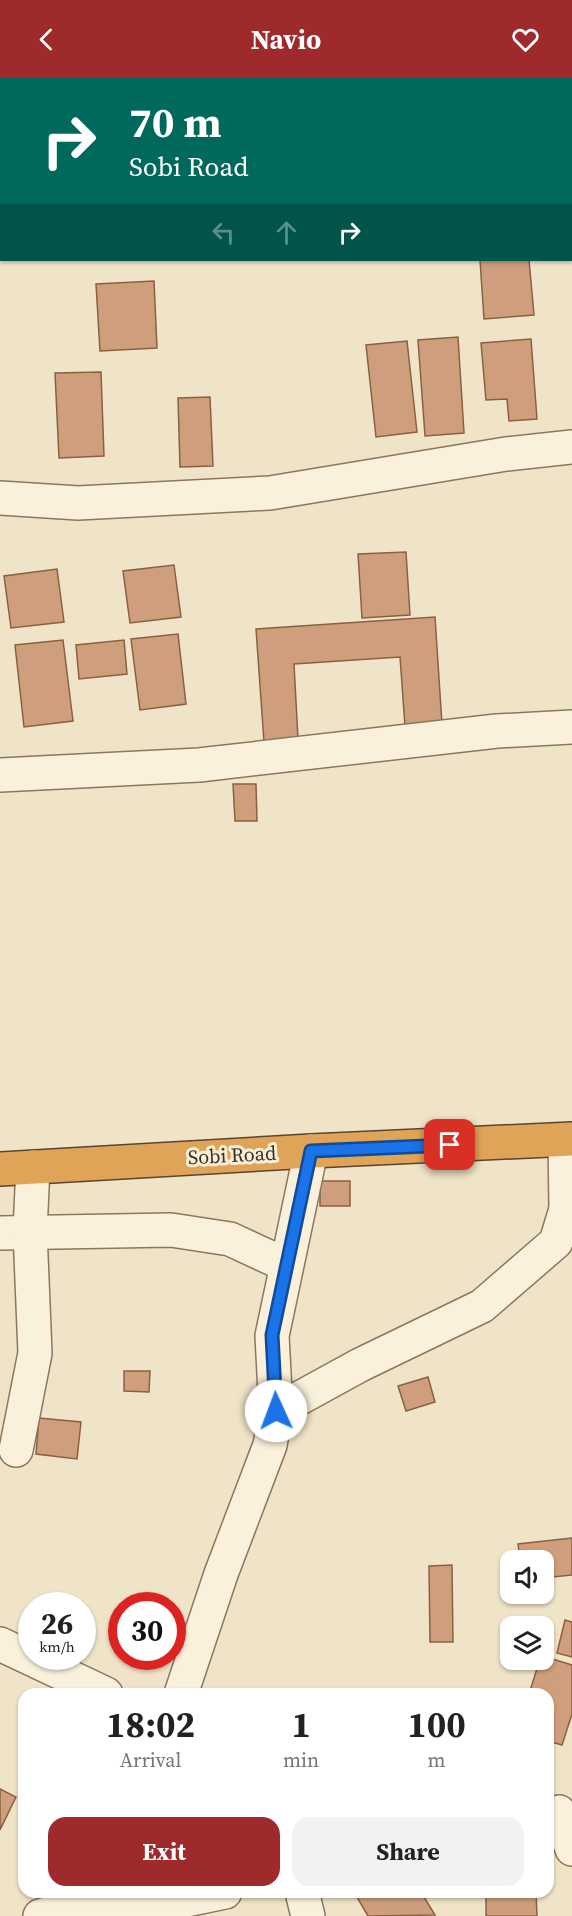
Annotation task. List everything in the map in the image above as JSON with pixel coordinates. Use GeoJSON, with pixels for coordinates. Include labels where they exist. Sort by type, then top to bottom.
{"type":"FeatureCollection","features":[{"type":"Feature","properties":{"kind":"highway","name":"Sobi Road"},"geometry":{"type":"LineString","coordinates":[[0,1169],[311,1151],[569,1140]]}},
{"type":"Feature","properties":{"kind":"street"},"geometry":{"type":"LineString","coordinates":[[0,498],[78,503],[270,493],[494,456],[572,447]]}},
{"type":"Feature","properties":{"kind":"street"},"geometry":{"type":"LineString","coordinates":[[0,775],[199,765],[497,731],[572,727]]}},
{"type":"Feature","properties":{"kind":"street"},"geometry":{"type":"LineString","coordinates":[[276,1411],[360,1365],[482,1306],[556,1242],[569,1212],[569,1140]]}},
{"type":"Feature","properties":{"kind":"street"},"geometry":{"type":"LineString","coordinates":[[183,1688],[221,1574],[270,1445],[276,1411],[272,1335],[311,1151]]}},
{"type":"Feature","properties":{"kind":"street"},"geometry":{"type":"LineString","coordinates":[[16,1450],[35,1353],[15,1232],[33,1167]]}},
{"type":"Feature","properties":{"kind":"street"},"geometry":{"type":"LineString","coordinates":[[15,1232],[171,1230],[230,1239],[286,1265]]}},
{"type":"Feature","properties":{"kind":"street"},"geometry":{"type":"LineString","coordinates":[[0,1644],[93,1688]]}},
{"type":"Feature","properties":{"kind":"street"},"geometry":{"type":"LineString","coordinates":[[559,1811],[572,1849]]}},
{"type":"Feature","properties":{"kind":"street"},"geometry":{"type":"LineString","coordinates":[[40,1916],[70,1907],[153,1907],[196,1898]]}},
{"type":"Feature","properties":{"kind":"street"},"geometry":{"type":"LineString","coordinates":[[304,1898],[308,1916]]}},
{"type":"Feature","properties":{"kind":"building"},"geometry":{"type":"Polygon","coordinates":[[[480,261],[529,261],[534,315],[484,319],[480,261]]]}},
{"type":"Feature","properties":{"kind":"building"},"geometry":{"type":"Polygon","coordinates":[[[154,281],[157,348],[100,351],[96,284],[154,281]]]}},
{"type":"Feature","properties":{"kind":"building"},"geometry":{"type":"Polygon","coordinates":[[[458,337],[464,433],[425,436],[418,340],[458,337]]]}},
{"type":"Feature","properties":{"kind":"building"},"geometry":{"type":"Polygon","coordinates":[[[531,339],[537,419],[509,421],[507,399],[486,400],[481,343],[531,339]]]}},
{"type":"Feature","properties":{"kind":"building"},"geometry":{"type":"Polygon","coordinates":[[[407,341],[417,432],[376,437],[366,345],[407,341]]]}},
{"type":"Feature","properties":{"kind":"building"},"geometry":{"type":"Polygon","coordinates":[[[101,372],[104,456],[59,458],[55,373],[101,372]]]}},
{"type":"Feature","properties":{"kind":"building"},"geometry":{"type":"Polygon","coordinates":[[[210,397],[213,466],[180,467],[178,398],[210,397]]]}},
{"type":"Feature","properties":{"kind":"building"},"geometry":{"type":"Polygon","coordinates":[[[406,552],[410,615],[362,618],[358,554],[406,552]]]}},
{"type":"Feature","properties":{"kind":"building"},"geometry":{"type":"Polygon","coordinates":[[[174,565],[181,617],[130,623],[123,571],[174,565]]]}},
{"type":"Feature","properties":{"kind":"building"},"geometry":{"type":"Polygon","coordinates":[[[57,569],[64,622],[11,628],[4,576],[57,569]]]}},
{"type":"Feature","properties":{"kind":"building"},"geometry":{"type":"Polygon","coordinates":[[[435,617],[442,724],[405,726],[400,657],[294,664],[298,739],[264,742],[256,629],[435,617]]]}},
{"type":"Feature","properties":{"kind":"building"},"geometry":{"type":"Polygon","coordinates":[[[178,634],[186,704],[140,710],[131,639],[178,634]]]}},
{"type":"Feature","properties":{"kind":"building"},"geometry":{"type":"Polygon","coordinates":[[[63,640],[73,721],[24,727],[15,645],[63,640]]]}},
{"type":"Feature","properties":{"kind":"building"},"geometry":{"type":"Polygon","coordinates":[[[124,640],[127,674],[79,679],[76,645],[124,640]]]}},
{"type":"Feature","properties":{"kind":"building"},"geometry":{"type":"Polygon","coordinates":[[[233,784],[256,784],[257,821],[235,821],[233,784]]]}},
{"type":"Feature","properties":{"kind":"building"},"geometry":{"type":"Polygon","coordinates":[[[320,1181],[350,1181],[350,1206],[320,1206],[320,1181]]]}},
{"type":"Feature","properties":{"kind":"building"},"geometry":{"type":"Polygon","coordinates":[[[124,1371],[150,1371],[149,1392],[124,1391],[124,1371]]]}},
{"type":"Feature","properties":{"kind":"building"},"geometry":{"type":"Polygon","coordinates":[[[428,1377],[435,1402],[406,1411],[398,1386],[428,1377]]]}},
{"type":"Feature","properties":{"kind":"building"},"geometry":{"type":"Polygon","coordinates":[[[39,1418],[81,1422],[77,1459],[36,1454],[39,1418]]]}},
{"type":"Feature","properties":{"kind":"building"},"geometry":{"type":"Polygon","coordinates":[[[572,1538],[572,1575],[554,1577],[554,1550],[519,1550],[518,1544],[572,1538]]]}},
{"type":"Feature","properties":{"kind":"building"},"geometry":{"type":"Polygon","coordinates":[[[452,1565],[453,1642],[430,1642],[429,1566],[452,1565]]]}},
{"type":"Feature","properties":{"kind":"building"},"geometry":{"type":"Polygon","coordinates":[[[565,1620],[572,1622],[572,1657],[557,1653],[565,1620]]]}},
{"type":"Feature","properties":{"kind":"building"},"geometry":{"type":"Polygon","coordinates":[[[554,1659],[572,1665],[572,1714],[562,1745],[554,1743],[554,1688],[531,1688],[537,1670],[554,1670],[554,1659]]]}},
{"type":"Feature","properties":{"kind":"building"},"geometry":{"type":"Polygon","coordinates":[[[0,1789],[16,1797],[0,1830],[0,1789]]]}},
{"type":"Feature","properties":{"kind":"building"},"geometry":{"type":"Polygon","coordinates":[[[358,1898],[425,1898],[435,1915],[368,1916],[358,1898]]]}},
{"type":"Feature","properties":{"kind":"building"},"geometry":{"type":"Polygon","coordinates":[[[486,1898],[536,1898],[537,1916],[486,1916],[486,1898]]]}},
{"type":"Feature","properties":{"kind":"route"},"geometry":{"type":"LineString","coordinates":[[276,1411],[272,1335],[311,1151],[450,1145]]}}]}
